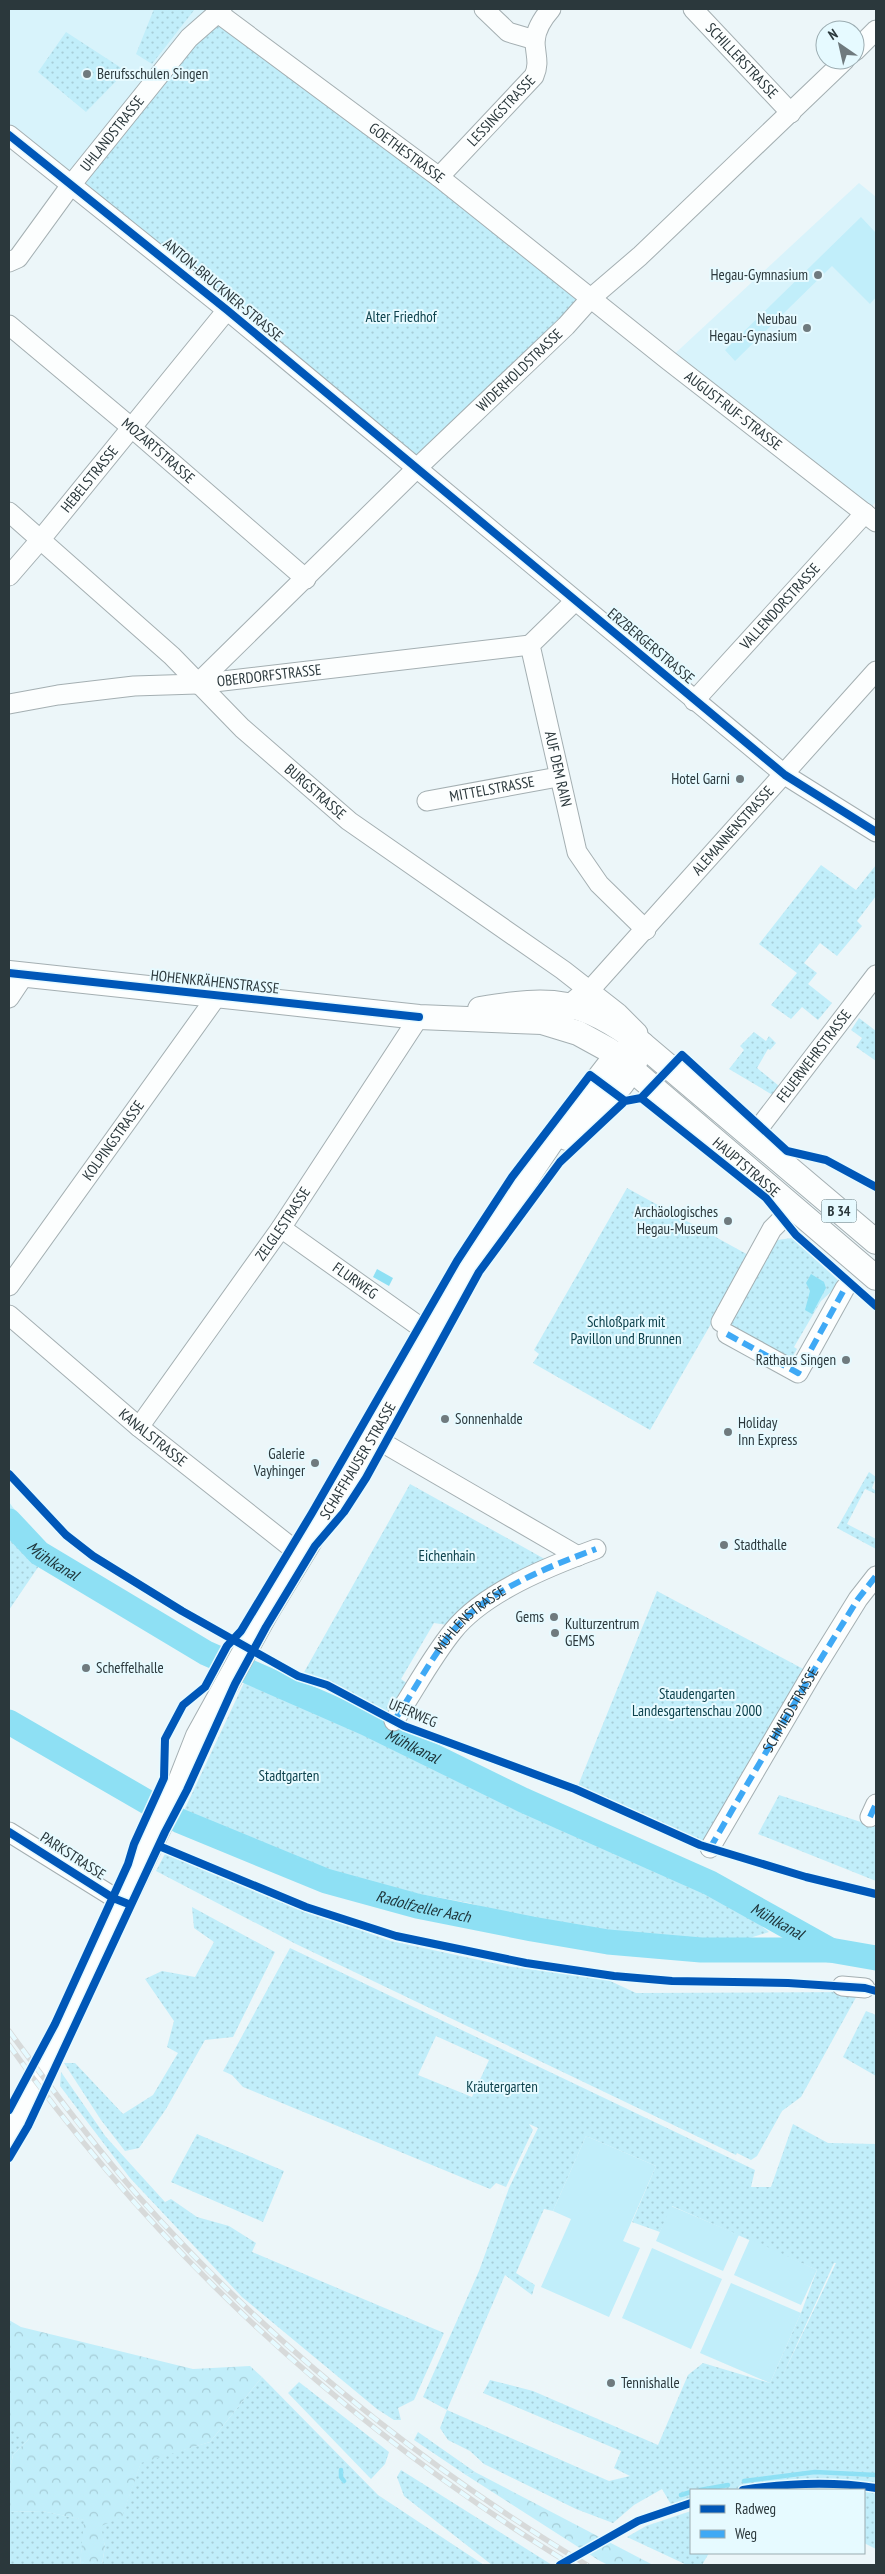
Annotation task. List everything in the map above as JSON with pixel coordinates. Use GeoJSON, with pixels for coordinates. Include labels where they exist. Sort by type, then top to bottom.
{"type":"FeatureCollection","features":[{"type":"Feature","properties":{"kind":"main road","name":"HOHENKRÄHENSTRASSE"},"geometry":{"type":"LineString","coordinates":[[17,973],[419,1017],[542,1022],[578,1034],[605,1047],[624,1063]]}},
{"type":"Feature","properties":{"kind":"main road","name":"HOHENKRÄHENSTRASSE"},"geometry":{"type":"LineString","coordinates":[[419,1017],[538,1001],[582,998],[642,1044]]}},
{"type":"Feature","properties":{"kind":"main road"},"geometry":{"type":"LineString","coordinates":[[542,1022],[561,1015],[582,998]]}},
{"type":"Feature","properties":{"kind":"main road","name":"HAUPTSTRASSE"},"geometry":{"type":"LineString","coordinates":[[642,1044],[876,1242]]}},
{"type":"Feature","properties":{"kind":"main road","name":"SCHAFFHAUSER STRASSE"},"geometry":{"type":"LineString","coordinates":[[9,2136],[60,2036],[157,1828],[176,1792],[198,1736],[301,1555],[373,1437],[469,1266],[561,1128],[642,1044]]}},
{"type":"Feature","properties":{"kind":"main road","name":"HAUPTSTRASSE"},"geometry":{"type":"LineString","coordinates":[[624,1063],[876,1278]]}},
{"type":"Feature","properties":{"kind":"street"},"geometry":{"type":"LineString","coordinates":[[484,9],[508,32],[535,40]]}},
{"type":"Feature","properties":{"kind":"street","name":"LESSINGSTRASSE"},"geometry":{"type":"LineString","coordinates":[[439,177],[534,76],[538,66],[535,40],[541,20],[550,9]]}},
{"type":"Feature","properties":{"kind":"street","name":"SCHILLERSTRASSE"},"geometry":{"type":"LineString","coordinates":[[693,9],[791,112]]}},
{"type":"Feature","properties":{"kind":"street","name":"GOETHESTRASSE"},"geometry":{"type":"LineString","coordinates":[[220,11],[439,177],[591,298]]}},
{"type":"Feature","properties":{"kind":"street","name":"UHLANDSTRASSE"},"geometry":{"type":"LineString","coordinates":[[9,262],[18,258],[71,185],[189,38],[220,11]]}},
{"type":"Feature","properties":{"kind":"street"},"geometry":{"type":"LineString","coordinates":[[865,41],[876,30]]}},
{"type":"Feature","properties":{"kind":"street","name":"WIDERHOLDSTRASSE"},"geometry":{"type":"LineString","coordinates":[[197,684],[417,468],[566,326],[591,298],[640,256],[835,70]]}},
{"type":"Feature","properties":{"kind":"street","name":"ANTON-BRUCKNER-STRASSE"},"geometry":{"type":"LineString","coordinates":[[9,135],[227,310],[417,468]]}},
{"type":"Feature","properties":{"kind":"street","name":"AUGUST-RUF-STRASSE"},"geometry":{"type":"LineString","coordinates":[[591,298],[870,517]]}},
{"type":"Feature","properties":{"kind":"street","name":"HEBELSTRASSE"},"geometry":{"type":"LineString","coordinates":[[9,576],[227,310]]}},
{"type":"Feature","properties":{"kind":"street","name":"MOZARTSTRASSE"},"geometry":{"type":"LineString","coordinates":[[9,325],[132,428],[306,579]]}},
{"type":"Feature","properties":{"kind":"street","name":"ERZBERGERSTRASSE"},"geometry":{"type":"LineString","coordinates":[[417,468],[575,602],[785,775],[876,832]]}},
{"type":"Feature","properties":{"kind":"street","name":"BURGSTRASSE"},"geometry":{"type":"LineString","coordinates":[[9,512],[172,656],[197,684],[242,728],[350,821],[582,998]]}},
{"type":"Feature","properties":{"kind":"street","name":"VALLENDORSTRASSE"},"geometry":{"type":"LineString","coordinates":[[694,701],[870,517]]}},
{"type":"Feature","properties":{"kind":"street"},"geometry":{"type":"LineString","coordinates":[[530,645],[575,602]]}},
{"type":"Feature","properties":{"kind":"street","name":"OBERDORFSTRASSE"},"geometry":{"type":"LineString","coordinates":[[9,704],[58,695],[134,686],[197,684],[530,645]]}},
{"type":"Feature","properties":{"kind":"street","name":"AUF DEM RAIN"},"geometry":{"type":"LineString","coordinates":[[530,645],[558,777],[573,837],[581,859],[599,884],[646,930]]}},
{"type":"Feature","properties":{"kind":"street","name":"ALEMANNENSTRASSE"},"geometry":{"type":"LineString","coordinates":[[582,998],[646,930],[876,671]]}},
{"type":"Feature","properties":{"kind":"street","name":"MITTELSTRASSE"},"geometry":{"type":"LineString","coordinates":[[427,801],[558,777]]}},
{"type":"Feature","properties":{"kind":"street"},"geometry":{"type":"LineString","coordinates":[[9,998],[17,973]]}},
{"type":"Feature","properties":{"kind":"street","name":"FEUERWEHRSTRASSE"},"geometry":{"type":"LineString","coordinates":[[752,1137],[876,975]]}},
{"type":"Feature","properties":{"kind":"street","name":"KOLPINGSTRASSE"},"geometry":{"type":"LineString","coordinates":[[9,1286],[216,996]]}},
{"type":"Feature","properties":{"kind":"street","name":"ZELGLESTRASSE"},"geometry":{"type":"LineString","coordinates":[[139,1426],[281,1228],[419,1017]]}},
{"type":"Feature","properties":{"kind":"street"},"geometry":{"type":"LineString","coordinates":[[794,1207],[772,1229],[724,1328],[798,1373],[845,1288]]}},
{"type":"Feature","properties":{"kind":"street","name":"FLURWEG"},"geometry":{"type":"LineString","coordinates":[[281,1228],[430,1334]]}},
{"type":"Feature","properties":{"kind":"street","name":"KANALSTRASSE"},"geometry":{"type":"LineString","coordinates":[[9,1314],[139,1426],[301,1555]]}},
{"type":"Feature","properties":{"kind":"street"},"geometry":{"type":"LineString","coordinates":[[373,1437],[578,1556]]}},
{"type":"Feature","properties":{"kind":"street","name":"MÜHLENSTRASSE"},"geometry":{"type":"LineString","coordinates":[[394,1721],[454,1630],[471,1614],[501,1592],[596,1549]]}},
{"type":"Feature","properties":{"kind":"street","name":"SCHMIEDSTRASSE"},"geometry":{"type":"LineString","coordinates":[[710,1848],[814,1670],[858,1599],[876,1576]]}},
{"type":"Feature","properties":{"kind":"street","name":"PARKSTRASSE"},"geometry":{"type":"LineString","coordinates":[[9,1832],[123,1903]]}},
{"type":"Feature","properties":{"kind":"street"},"geometry":{"type":"LineString","coordinates":[[842,1986],[865,1988]]}},
{"type":"Feature","properties":{"kind":"shaded area","name":"Berufsschulen Singen"},"geometry":{"type":"Polygon","coordinates":[[[9,9],[222,9],[71,185],[9,135],[9,9]]]}},
{"type":"Feature","properties":{"kind":"shaded area","name":"Hegau-Gymnasium"},"geometry":{"type":"Polygon","coordinates":[[[859,183],[876,197],[876,502],[865,513],[668,360],[859,183]]]}},
{"type":"Feature","properties":{"kind":"green space"},"geometry":{"type":"Polygon","coordinates":[[[154,9],[195,9],[152,64],[136,54],[154,9]]]}},
{"type":"Feature","properties":{"kind":"green space","name":"Alter Friedhof"},"geometry":{"type":"Polygon","coordinates":[[[218,13],[591,298],[417,468],[71,185],[218,13]]]}},
{"type":"Feature","properties":{"kind":"green space"},"geometry":{"type":"Polygon","coordinates":[[[66,32],[126,71],[86,112],[38,72],[66,32]]]}},
{"type":"Feature","properties":{"kind":"green space"},"geometry":{"type":"Polygon","coordinates":[[[861,217],[876,233],[876,297],[870,304],[832,266],[735,361],[725,350],[861,217]]]}},
{"type":"Feature","properties":{"kind":"green space"},"geometry":{"type":"Polygon","coordinates":[[[821,865],[856,890],[876,865],[876,896],[857,921],[862,926],[837,956],[820,943],[804,963],[817,973],[808,984],[832,1003],[818,1020],[802,1007],[791,1019],[771,1005],[797,973],[759,944],[821,865]]]}},
{"type":"Feature","properties":{"kind":"green space"},"geometry":{"type":"Polygon","coordinates":[[[859,1018],[876,1031],[876,1061],[856,1047],[862,1038],[851,1030],[859,1018]]]}},
{"type":"Feature","properties":{"kind":"green space"},"geometry":{"type":"Polygon","coordinates":[[[754,1032],[766,1041],[769,1036],[776,1043],[770,1050],[768,1049],[757,1068],[784,1090],[776,1097],[729,1069],[744,1050],[740,1046],[754,1032]]]}},
{"type":"Feature","properties":{"kind":"green space","name":"Schloßpark mit Pavillon und Brunnen"},"geometry":{"type":"Polygon","coordinates":[[[627,1188],[750,1256],[650,1430],[533,1363],[539,1354],[534,1350],[627,1188]]]}},
{"type":"Feature","properties":{"kind":"green space"},"geometry":{"type":"Polygon","coordinates":[[[792,1238],[838,1280],[832,1291],[821,1301],[794,1347],[797,1349],[789,1363],[734,1332],[731,1320],[777,1240],[792,1238]]]}},
{"type":"Feature","properties":{"kind":"green space"},"geometry":{"type":"Polygon","coordinates":[[[869,1472],[876,1477],[872,1488],[876,1491],[876,1494],[865,1489],[847,1524],[876,1539],[876,1549],[837,1528],[869,1472]]]}},
{"type":"Feature","properties":{"kind":"green space","name":"Eichenhain"},"geometry":{"type":"Polygon","coordinates":[[[410,1484],[550,1562],[454,1626],[434,1623],[401,1679],[411,1686],[392,1718],[303,1674],[410,1484]]]}},
{"type":"Feature","properties":{"kind":"green space"},"geometry":{"type":"Polygon","coordinates":[[[9,1502],[47,1554],[9,1610],[9,1502]]]}},
{"type":"Feature","properties":{"kind":"green space","name":"Staudengarten Landesgartenschau 2000"},"geometry":{"type":"Polygon","coordinates":[[[657,1591],[807,1671],[707,1849],[577,1788],[657,1591]]]}},
{"type":"Feature","properties":{"kind":"green space","name":"Stadtgarten"},"geometry":{"type":"Polygon","coordinates":[[[250,1670],[523,1802],[709,1884],[769,1932],[695,1955],[525,1919],[469,1903],[327,1877],[181,1817],[250,1670]]]}},
{"type":"Feature","properties":{"kind":"green space"},"geometry":{"type":"Polygon","coordinates":[[[779,1795],[876,1827],[876,1881],[758,1834],[779,1795]]]}},
{"type":"Feature","properties":{"kind":"green space"},"geometry":{"type":"Polygon","coordinates":[[[166,1852],[301,1909],[391,1941],[507,1966],[606,1979],[636,1993],[859,1992],[801,2097],[782,2111],[757,2156],[751,2160],[737,2153],[736,2155],[296,1944],[156,1871],[166,1852]]]}},
{"type":"Feature","properties":{"kind":"green space"},"geometry":{"type":"Polygon","coordinates":[[[192,1907],[275,1952],[233,2037],[205,2040],[166,2109],[139,2148],[125,2151],[101,2120],[64,2063],[75,2063],[123,2114],[153,2095],[178,2053],[167,2047],[174,2021],[145,1979],[162,1971],[195,1977],[214,1942],[194,1928],[192,1907]]]}},
{"type":"Feature","properties":{"kind":"green space","name":"Kräutergarten"},"geometry":{"type":"Polygon","coordinates":[[[290,1948],[755,2170],[751,2187],[771,2187],[793,2124],[828,2143],[876,2144],[876,2549],[865,2544],[865,2489],[690,2489],[690,2503],[673,2508],[662,2489],[634,2505],[613,2523],[576,2509],[484,2464],[470,2451],[448,2440],[440,2428],[447,2410],[423,2397],[479,2271],[509,2188],[538,2128],[529,2124],[533,2130],[506,2187],[496,2183],[490,2189],[243,2087],[232,2075],[223,2071],[290,1948]],[[436,2036],[418,2075],[472,2097],[489,2060],[436,2036]],[[586,2136],[553,2211],[544,2209],[516,2273],[535,2285],[532,2295],[505,2275],[447,2410],[609,2481],[630,2476],[614,2468],[621,2451],[483,2393],[490,2380],[533,2391],[658,2445],[688,2375],[703,2363],[770,2383],[801,2313],[817,2270],[672,2206],[660,2232],[632,2222],[656,2166],[586,2136]],[[834,2263],[782,2377],[836,2263],[834,2263]]]}},
{"type":"Feature","properties":{"kind":"green space"},"geometry":{"type":"Polygon","coordinates":[[[866,2011],[876,2015],[876,2076],[843,2057],[866,2011]]]}},
{"type":"Feature","properties":{"kind":"green space"},"geometry":{"type":"Polygon","coordinates":[[[61,2072],[106,2137],[165,2202],[171,2199],[197,2217],[229,2226],[256,2243],[252,2252],[444,2333],[414,2400],[398,2408],[401,2420],[394,2420],[377,2409],[242,2297],[130,2178],[60,2086],[61,2072]]]}},
{"type":"Feature","properties":{"kind":"green space"},"geometry":{"type":"Polygon","coordinates":[[[197,2134],[284,2171],[263,2222],[171,2182],[197,2134]]]}},
{"type":"Feature","properties":{"kind":"green space"},"geometry":{"type":"Polygon","coordinates":[[[586,2136],[656,2166],[623,2241],[640,2248],[609,2317],[541,2287],[571,2219],[553,2211],[586,2136]]]}},
{"type":"Feature","properties":{"kind":"green space"},"geometry":{"type":"Polygon","coordinates":[[[671,2206],[739,2235],[723,2271],[656,2241],[671,2206]]]}},
{"type":"Feature","properties":{"kind":"green space"},"geometry":{"type":"Polygon","coordinates":[[[750,2239],[817,2270],[801,2305],[734,2275],[750,2239]]]}},
{"type":"Feature","properties":{"kind":"green space"},"geometry":{"type":"Polygon","coordinates":[[[652,2248],[722,2279],[691,2349],[622,2318],[652,2248]]]}},
{"type":"Feature","properties":{"kind":"green space"},"geometry":{"type":"Polygon","coordinates":[[[731,2283],[801,2313],[770,2383],[700,2353],[731,2283]]]}},
{"type":"Feature","properties":{"kind":"green space"},"geometry":{"type":"Polygon","coordinates":[[[9,2320],[21,2327],[193,2369],[250,2366],[262,2377],[210,2442],[141,2463],[122,2517],[101,2526],[105,2546],[102,2565],[80,2565],[84,2520],[42,2511],[9,2512],[9,2473],[13,2455],[29,2439],[16,2436],[13,2424],[9,2424],[9,2320]]]}},
{"type":"Feature","properties":{"kind":"green space"},"geometry":{"type":"Polygon","coordinates":[[[262,2377],[378,2495],[484,2565],[102,2565],[105,2546],[100,2526],[122,2516],[141,2462],[210,2442],[262,2377]]]}},
{"type":"Feature","properties":{"kind":"green space"},"geometry":{"type":"Polygon","coordinates":[[[299,2382],[389,2452],[385,2464],[371,2479],[288,2393],[299,2382]]]}},
{"type":"Feature","properties":{"kind":"green space"},"geometry":{"type":"Polygon","coordinates":[[[9,2424],[13,2424],[29,2439],[13,2455],[9,2473],[9,2424]]]}},
{"type":"Feature","properties":{"kind":"green space"},"geometry":{"type":"Polygon","coordinates":[[[418,2432],[475,2472],[466,2475],[414,2440],[418,2432]]]}},
{"type":"Feature","properties":{"kind":"green space"},"geometry":{"type":"Polygon","coordinates":[[[401,2470],[552,2565],[492,2565],[404,2496],[397,2477],[401,2470]]]}},
{"type":"Feature","properties":{"kind":"green space"},"geometry":{"type":"Polygon","coordinates":[[[475,2472],[653,2565],[608,2565],[600,2561],[466,2475],[475,2472]]]}},
{"type":"Feature","properties":{"kind":"green space"},"geometry":{"type":"Polygon","coordinates":[[[42,2511],[85,2520],[80,2565],[9,2565],[9,2512],[42,2511]]]}},
{"type":"Feature","properties":{"kind":"green space"},"geometry":{"type":"Polygon","coordinates":[[[690,2511],[690,2554],[708,2554],[702,2565],[687,2565],[627,2537],[646,2526],[690,2511]]]}},
{"type":"Feature","properties":{"kind":"water"},"geometry":{"type":"Polygon","coordinates":[[[377,1269],[393,1278],[389,1286],[373,1277],[377,1269]]]}},
{"type":"Feature","properties":{"kind":"water"},"geometry":{"type":"Polygon","coordinates":[[[811,1274],[824,1282],[826,1288],[812,1314],[805,1310],[810,1291],[806,1283],[811,1274]]]}},
{"type":"Feature","properties":{"kind":"waterway","name":"Mühlkanal"},"geometry":{"type":"LineString","coordinates":[[9,1521],[39,1553],[206,1653],[366,1723],[523,1800],[710,1883],[830,1950]]}},
{"type":"Feature","properties":{"kind":"waterway","name":"Radolfzeller Aach"},"geometry":{"type":"LineString","coordinates":[[9,1722],[180,1821],[326,1881],[417,1906],[608,1942],[701,1950],[830,1950],[876,1958]]}},
{"type":"Feature","properties":{"kind":"waterway"},"geometry":{"type":"LineString","coordinates":[[341,2470],[341,2477],[344,2481]]}},
{"type":"Feature","properties":{"kind":"waterway"},"geometry":{"type":"LineString","coordinates":[[744,2481],[815,2472],[876,2475]]}},
{"type":"Feature","properties":{"kind":"waterway"},"geometry":{"type":"LineString","coordinates":[[706,2489],[728,2485]]}},
{"type":"Feature","properties":{"kind":"waterway"},"geometry":{"type":"LineString","coordinates":[[681,2495],[690,2492]]}},
{"type":"Feature","properties":{"kind":"railway"},"geometry":{"type":"LineString","coordinates":[[9,2031],[72,2116],[139,2197],[240,2302],[294,2351],[407,2443],[465,2486],[587,2565]]}},
{"type":"Feature","properties":{"kind":"railway"},"geometry":{"type":"LineString","coordinates":[[9,2045],[68,2123],[130,2197],[195,2267],[264,2334],[336,2397],[411,2456],[490,2512],[572,2565]]}},
{"type":"Feature","properties":{"kind":"marked path"},"geometry":{"type":"LineString","coordinates":[[727,1334],[798,1373],[845,1288]]}},
{"type":"Feature","properties":{"kind":"marked path"},"geometry":{"type":"LineString","coordinates":[[394,1721],[437,1652],[466,1617],[500,1592],[519,1582],[596,1549]]}},
{"type":"Feature","properties":{"kind":"marked path"},"geometry":{"type":"LineString","coordinates":[[710,1848],[814,1670],[858,1599],[876,1576]]}},
{"type":"Feature","properties":{"kind":"marked path"},"geometry":{"type":"LineString","coordinates":[[870,1817],[876,1804]]}},
{"type":"Feature","properties":{"kind":"cycle path"},"geometry":{"type":"LineString","coordinates":[[9,135],[227,310],[785,775],[876,832]]}},
{"type":"Feature","properties":{"kind":"cycle path"},"geometry":{"type":"LineString","coordinates":[[9,973],[419,1017]]}},
{"type":"Feature","properties":{"kind":"cycle path"},"geometry":{"type":"LineString","coordinates":[[9,2158],[28,2126],[235,1684],[266,1627],[315,1546],[344,1512],[366,1478],[479,1272],[560,1162],[625,1101],[641,1098],[682,1055],[787,1151],[826,1160],[876,1187]]}},
{"type":"Feature","properties":{"kind":"cycle path"},"geometry":{"type":"LineString","coordinates":[[9,2110],[55,2024],[128,1864],[134,1844],[164,1778],[165,1739],[183,1705],[205,1687],[227,1646],[241,1631],[312,1513],[457,1261],[512,1177],[590,1075],[625,1101]]}},
{"type":"Feature","properties":{"kind":"cycle path"},"geometry":{"type":"LineString","coordinates":[[641,1098],[766,1198],[796,1235],[876,1306]]}},
{"type":"Feature","properties":{"kind":"cycle path","name":"UFERWEG"},"geometry":{"type":"LineString","coordinates":[[9,1474],[66,1535],[93,1556],[182,1611],[298,1676],[327,1685],[404,1726],[575,1789],[700,1845],[806,1877],[876,1894]]}},
{"type":"Feature","properties":{"kind":"cycle path"},"geometry":{"type":"LineString","coordinates":[[9,1832],[113,1898],[131,1905]]}},
{"type":"Feature","properties":{"kind":"cycle path"},"geometry":{"type":"LineString","coordinates":[[159,1846],[306,1907],[396,1936],[526,1963],[614,1976],[672,1981],[788,1983],[865,1988],[876,1991]]}},
{"type":"Feature","properties":{"kind":"cycle path"},"geometry":{"type":"LineString","coordinates":[[751,2489],[810,2484],[843,2484],[876,2488]]}},
{"type":"Feature","properties":{"kind":"cycle path"},"geometry":{"type":"LineString","coordinates":[[560,2565],[638,2521],[690,2503]]}},
{"type":"Feature","properties":{"kind":"place","name":"Berufsschulen Singen"},"geometry":{"type":"Point","coordinates":[87,74]}},
{"type":"Feature","properties":{"kind":"place","name":"Hegau-Gymnasium"},"geometry":{"type":"Point","coordinates":[818,275]}},
{"type":"Feature","properties":{"kind":"place","name":"Neubau Hegau-Gynasium"},"geometry":{"type":"Point","coordinates":[807,328]}},
{"type":"Feature","properties":{"kind":"place","name":"Hotel Garni"},"geometry":{"type":"Point","coordinates":[740,779]}},
{"type":"Feature","properties":{"kind":"place","name":"Archäologisches Hegau-Museum"},"geometry":{"type":"Point","coordinates":[728,1221]}},
{"type":"Feature","properties":{"kind":"place","name":"Rathaus Singen"},"geometry":{"type":"Point","coordinates":[846,1360]}},
{"type":"Feature","properties":{"kind":"place","name":"Sonnenhalde"},"geometry":{"type":"Point","coordinates":[445,1419]}},
{"type":"Feature","properties":{"kind":"place","name":"Holiday Inn Express"},"geometry":{"type":"Point","coordinates":[728,1432]}},
{"type":"Feature","properties":{"kind":"place","name":"Galerie Vayhinger"},"geometry":{"type":"Point","coordinates":[315,1463]}},
{"type":"Feature","properties":{"kind":"place","name":"Stadthalle"},"geometry":{"type":"Point","coordinates":[724,1545]}},
{"type":"Feature","properties":{"kind":"place","name":"Gems"},"geometry":{"type":"Point","coordinates":[554,1617]}},
{"type":"Feature","properties":{"kind":"place","name":"Kulturzentrum GEMS"},"geometry":{"type":"Point","coordinates":[555,1633]}},
{"type":"Feature","properties":{"kind":"place","name":"Scheffelhalle"},"geometry":{"type":"Point","coordinates":[86,1668]}},
{"type":"Feature","properties":{"kind":"place","name":"Tennishalle"},"geometry":{"type":"Point","coordinates":[611,2383]}}]}
